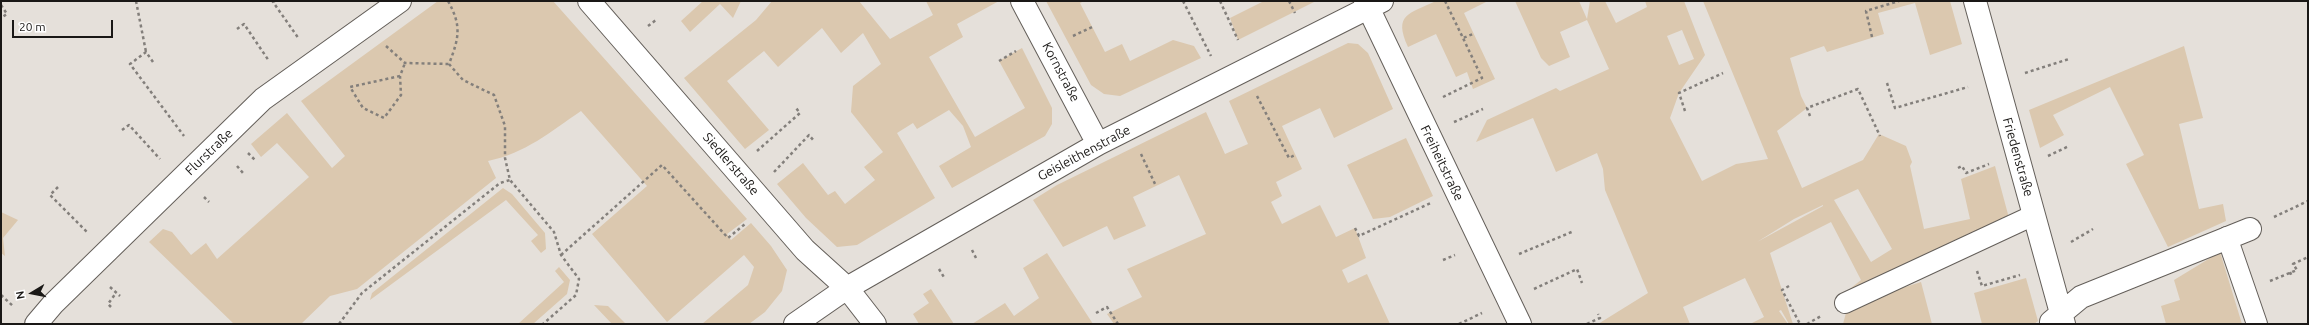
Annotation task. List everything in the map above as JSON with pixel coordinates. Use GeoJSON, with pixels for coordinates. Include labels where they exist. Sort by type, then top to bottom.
{"type":"FeatureCollection","features":[{"type":"Feature","properties":{"kind":"street","name":"Flurstraße"},"geometry":{"type":"LineString","coordinates":[[36,324],[53,304],[263,99],[400,1]]}},
{"type":"Feature","properties":{"kind":"street","name":"Siedlerstraße"},"geometry":{"type":"LineString","coordinates":[[589,1],[805,250],[847,288],[875,324]]}},
{"type":"Feature","properties":{"kind":"street","name":"Kornstraße"},"geometry":{"type":"LineString","coordinates":[[1022,1],[1098,144]]}},
{"type":"Feature","properties":{"kind":"street","name":"Friedenstraße"},"geometry":{"type":"LineString","coordinates":[[1975,1],[2034,216],[2058,320]]}},
{"type":"Feature","properties":{"kind":"street","name":"Geisleithenstraße"},"geometry":{"type":"LineString","coordinates":[[795,324],[847,288],[1098,144],[1372,3]]}},
{"type":"Feature","properties":{"kind":"street","name":"Freiheitstraße"},"geometry":{"type":"LineString","coordinates":[[1372,3],[1520,324]]}},
{"type":"Feature","properties":{"kind":"street","name":"Friedenstraße"},"geometry":{"type":"LineString","coordinates":[[2058,320],[2081,297],[2250,229]]}},
{"type":"Feature","properties":{"kind":"lane"},"geometry":{"type":"LineString","coordinates":[[1845,303],[2034,216]]}},
{"type":"Feature","properties":{"kind":"lane"},"geometry":{"type":"LineString","coordinates":[[2228,237],[2244,292],[2257,324]]}},
{"type":"Feature","properties":{"kind":"path"},"geometry":{"type":"LineString","coordinates":[[136,1],[146,52],[153,62]]}},
{"type":"Feature","properties":{"kind":"path"},"geometry":{"type":"LineString","coordinates":[[274,1],[273,2],[301,42]]}},
{"type":"Feature","properties":{"kind":"path"},"geometry":{"type":"LineString","coordinates":[[448,1],[456,17],[458,38],[449,64]]}},
{"type":"Feature","properties":{"kind":"path"},"geometry":{"type":"LineString","coordinates":[[1183,1],[1212,56]]}},
{"type":"Feature","properties":{"kind":"path"},"geometry":{"type":"LineString","coordinates":[[1220,1],[1240,43]]}},
{"type":"Feature","properties":{"kind":"path"},"geometry":{"type":"LineString","coordinates":[[1289,1],[1296,16]]}},
{"type":"Feature","properties":{"kind":"path"},"geometry":{"type":"LineString","coordinates":[[1436,100],[1482,78],[1445,1]]}},
{"type":"Feature","properties":{"kind":"path"},"geometry":{"type":"LineString","coordinates":[[1872,37],[1866,11],[1899,1]]}},
{"type":"Feature","properties":{"kind":"path"},"geometry":{"type":"LineString","coordinates":[[1,4],[7,14],[1,18]]}},
{"type":"Feature","properties":{"kind":"path"},"geometry":{"type":"LineString","coordinates":[[237,29],[244,24],[270,63]]}},
{"type":"Feature","properties":{"kind":"path"},"geometry":{"type":"LineString","coordinates":[[1066,40],[1092,26]]}},
{"type":"Feature","properties":{"kind":"path"},"geometry":{"type":"LineString","coordinates":[[1464,38],[1473,34]]}},
{"type":"Feature","properties":{"kind":"path"},"geometry":{"type":"LineString","coordinates":[[381,42],[405,63],[449,64],[462,80],[494,95],[505,126],[505,158],[510,180],[554,232],[561,255],[579,279],[576,295],[543,324]]}},
{"type":"Feature","properties":{"kind":"path"},"geometry":{"type":"LineString","coordinates":[[999,61],[1022,48]]}},
{"type":"Feature","properties":{"kind":"path"},"geometry":{"type":"LineString","coordinates":[[146,52],[130,64],[186,140]]}},
{"type":"Feature","properties":{"kind":"path"},"geometry":{"type":"LineString","coordinates":[[2024,73],[2069,59]]}},
{"type":"Feature","properties":{"kind":"path"},"geometry":{"type":"LineString","coordinates":[[400,76],[350,87],[363,108],[384,118],[401,95],[400,76],[405,63]]}},
{"type":"Feature","properties":{"kind":"path"},"geometry":{"type":"LineString","coordinates":[[1685,111],[1679,93],[1723,73]]}},
{"type":"Feature","properties":{"kind":"path"},"geometry":{"type":"LineString","coordinates":[[1887,83],[1895,108],[1974,85]]}},
{"type":"Feature","properties":{"kind":"path"},"geometry":{"type":"LineString","coordinates":[[1254,89],[1289,158],[1296,155]]}},
{"type":"Feature","properties":{"kind":"path"},"geometry":{"type":"LineString","coordinates":[[1810,116],[1807,108],[1858,89],[1880,136]]}},
{"type":"Feature","properties":{"kind":"path"},"geometry":{"type":"LineString","coordinates":[[752,156],[800,113],[796,108]]}},
{"type":"Feature","properties":{"kind":"path"},"geometry":{"type":"LineString","coordinates":[[1451,124],[1483,109]]}},
{"type":"Feature","properties":{"kind":"path"},"geometry":{"type":"LineString","coordinates":[[122,130],[129,124],[164,164]]}},
{"type":"Feature","properties":{"kind":"path"},"geometry":{"type":"LineString","coordinates":[[770,176],[809,135],[814,142]]}},
{"type":"Feature","properties":{"kind":"path"},"geometry":{"type":"LineString","coordinates":[[2045,158],[2069,146]]}},
{"type":"Feature","properties":{"kind":"path"},"geometry":{"type":"LineString","coordinates":[[1137,147],[1156,186]]}},
{"type":"Feature","properties":{"kind":"path"},"geometry":{"type":"LineString","coordinates":[[1958,168],[1962,166],[1966,173],[1994,162]]}},
{"type":"Feature","properties":{"kind":"path"},"geometry":{"type":"LineString","coordinates":[[561,255],[662,165],[728,238],[749,221]]}},
{"type":"Feature","properties":{"kind":"path"},"geometry":{"type":"LineString","coordinates":[[339,324],[362,293],[500,183],[510,180]]}},
{"type":"Feature","properties":{"kind":"path"},"geometry":{"type":"LineString","coordinates":[[58,187],[50,195],[90,235]]}},
{"type":"Feature","properties":{"kind":"path"},"geometry":{"type":"LineString","coordinates":[[2250,229],[2308,201]]}},
{"type":"Feature","properties":{"kind":"path"},"geometry":{"type":"LineString","coordinates":[[1356,228],[1359,236],[1434,202]]}},
{"type":"Feature","properties":{"kind":"path"},"geometry":{"type":"LineString","coordinates":[[2068,244],[2093,230]]}},
{"type":"Feature","properties":{"kind":"path"},"geometry":{"type":"LineString","coordinates":[[1518,255],[1574,231]]}},
{"type":"Feature","properties":{"kind":"path"},"geometry":{"type":"LineString","coordinates":[[2244,292],[2297,270],[2294,264],[2308,257]]}},
{"type":"Feature","properties":{"kind":"path"},"geometry":{"type":"LineString","coordinates":[[1975,265],[1982,286],[2024,274]]}},
{"type":"Feature","properties":{"kind":"path"},"geometry":{"type":"LineString","coordinates":[[1529,292],[1577,269],[1582,283]]}},
{"type":"Feature","properties":{"kind":"path"},"geometry":{"type":"LineString","coordinates":[[2290,272],[2292,277]]}},
{"type":"Feature","properties":{"kind":"path"},"geometry":{"type":"LineString","coordinates":[[1789,286],[1782,290],[1800,324]]}},
{"type":"Feature","properties":{"kind":"path"},"geometry":{"type":"LineString","coordinates":[[111,307],[108,304],[116,293]]}},
{"type":"Feature","properties":{"kind":"path"},"geometry":{"type":"LineString","coordinates":[[1,295],[17,309]]}},
{"type":"Feature","properties":{"kind":"path"},"geometry":{"type":"LineString","coordinates":[[1096,313],[1107,307],[1118,324]]}},
{"type":"Feature","properties":{"kind":"path"},"geometry":{"type":"LineString","coordinates":[[1459,324],[1485,312]]}},
{"type":"Feature","properties":{"kind":"path"},"geometry":{"type":"LineString","coordinates":[[1587,324],[1600,318],[1598,314]]}},
{"type":"Feature","properties":{"kind":"shaded area"},"geometry":{"type":"Polygon","coordinates":[[[438,1],[553,1],[747,219],[727,234],[731,240],[751,223],[771,246],[787,270],[782,291],[765,312],[749,324],[702,324],[748,285],[754,267],[744,255],[667,322],[592,234],[647,186],[581,111],[526,147],[514,153],[488,161],[496,178],[357,289],[330,296],[301,324],[234,324],[149,242],[163,229],[172,232],[191,255],[206,243],[217,259],[309,177],[277,143],[261,157],[251,144],[287,113],[332,168],[345,156],[301,101],[438,1]]]}},
{"type":"Feature","properties":{"kind":"shaded area"},"geometry":{"type":"Polygon","coordinates":[[[703,1],[741,1],[733,18],[720,4],[690,32],[681,21],[703,1]]]}},
{"type":"Feature","properties":{"kind":"shaded area"},"geometry":{"type":"Polygon","coordinates":[[[772,1],[859,1],[890,39],[933,15],[926,1],[999,1],[957,24],[963,37],[929,57],[975,137],[1025,108],[999,61],[1022,48],[1052,108],[1052,124],[1045,136],[952,188],[939,166],[971,147],[963,126],[949,110],[917,129],[913,123],[897,133],[935,198],[857,245],[837,247],[806,218],[777,184],[803,163],[828,195],[835,191],[845,204],[875,180],[864,167],[883,152],[851,112],[853,86],[881,64],[863,33],[841,53],[822,28],[778,67],[764,51],[727,81],[769,130],[745,149],[684,78],[756,20],[772,1]]]}},
{"type":"Feature","properties":{"kind":"shaded area"},"geometry":{"type":"Polygon","coordinates":[[[1046,1],[1084,1],[1080,3],[1105,52],[1122,44],[1130,61],[1173,40],[1194,46],[1201,58],[1120,96],[1104,94],[1091,85],[1046,1]]]}},
{"type":"Feature","properties":{"kind":"shaded area"},"geometry":{"type":"Polygon","coordinates":[[[1264,1],[1316,1],[1238,40],[1230,18],[1264,1]]]}},
{"type":"Feature","properties":{"kind":"shaded area"},"geometry":{"type":"Polygon","coordinates":[[[1436,1],[1488,1],[1464,13],[1495,79],[1473,89],[1467,72],[1456,77],[1436,34],[1408,47],[1402,28],[1403,21],[1406,16],[1436,1]]]}},
{"type":"Feature","properties":{"kind":"shaded area"},"geometry":{"type":"Polygon","coordinates":[[[1515,1],[1579,1],[1587,19],[1590,1],[1605,1],[1616,23],[1647,7],[1645,1],[1684,1],[1705,55],[1679,93],[1670,118],[1702,181],[1736,164],[1768,159],[1703,1],[1950,1],[1962,44],[1930,55],[1915,3],[1878,13],[1884,34],[1827,52],[1824,46],[1790,58],[1801,96],[1807,108],[1777,131],[1802,188],[1863,160],[1879,134],[1906,146],[1912,162],[1910,166],[1924,229],[1970,219],[1961,179],[1995,166],[2009,218],[1841,296],[1861,280],[1831,222],[1770,253],[1793,324],[1789,324],[1781,310],[1779,311],[1788,324],[1750,324],[1764,317],[1745,278],[1683,307],[1690,324],[1598,324],[1648,293],[1605,190],[1603,169],[1597,153],[1556,172],[1533,118],[1476,142],[1487,120],[1556,88],[1560,91],[1609,69],[1587,20],[1560,32],[1570,57],[1549,66],[1541,58],[1515,1]],[[1682,30],[1667,36],[1679,65],[1694,59],[1682,30]],[[1858,189],[1834,200],[1871,262],[1892,249],[1858,189]],[[1823,205],[1794,219],[1757,242],[1823,205]]]}},
{"type":"Feature","properties":{"kind":"shaded area"},"geometry":{"type":"Polygon","coordinates":[[[1348,43],[1358,44],[1368,53],[1393,109],[1334,138],[1320,108],[1282,126],[1302,169],[1276,182],[1282,196],[1271,202],[1282,224],[1320,205],[1336,237],[1355,228],[1366,258],[1342,270],[1348,283],[1367,274],[1390,324],[1114,324],[1107,314],[1142,297],[1127,269],[1206,234],[1179,175],[1133,197],[1146,226],[1114,240],[1107,226],[1063,247],[1033,200],[1057,185],[1206,112],[1225,154],[1248,144],[1229,101],[1348,43]]]}},
{"type":"Feature","properties":{"kind":"shaded area"},"geometry":{"type":"Polygon","coordinates":[[[2184,46],[2203,118],[2179,124],[2199,209],[2223,204],[2226,221],[2168,247],[2126,164],[2144,155],[2110,87],[2053,115],[2064,135],[2040,148],[2029,110],[2184,46]]]}},
{"type":"Feature","properties":{"kind":"shaded area"},"geometry":{"type":"Polygon","coordinates":[[[1406,138],[1433,196],[1390,217],[1373,219],[1347,165],[1406,138]]]}},
{"type":"Feature","properties":{"kind":"shaded area"},"geometry":{"type":"Polygon","coordinates":[[[503,188],[512,194],[545,233],[546,249],[541,253],[531,241],[538,235],[506,200],[370,300],[372,293],[503,188]]]}},
{"type":"Feature","properties":{"kind":"shaded area"},"geometry":{"type":"Polygon","coordinates":[[[1,212],[18,220],[3,238],[5,256],[1,253],[1,212]]]}},
{"type":"Feature","properties":{"kind":"shaded area"},"geometry":{"type":"Polygon","coordinates":[[[2220,252],[2242,324],[2166,324],[2161,306],[2180,300],[2174,280],[2220,252]]]}},
{"type":"Feature","properties":{"kind":"shaded area"},"geometry":{"type":"Polygon","coordinates":[[[1047,253],[1093,324],[972,324],[1005,303],[1014,316],[1039,298],[1023,268],[1047,253]]]}},
{"type":"Feature","properties":{"kind":"shaded area"},"geometry":{"type":"Polygon","coordinates":[[[559,267],[570,280],[567,294],[533,324],[518,324],[564,282],[555,271],[559,267]]]}},
{"type":"Feature","properties":{"kind":"shaded area"},"geometry":{"type":"Polygon","coordinates":[[[2026,278],[2038,321],[2034,324],[1982,324],[1974,293],[2026,278]]]}},
{"type":"Feature","properties":{"kind":"shaded area"},"geometry":{"type":"Polygon","coordinates":[[[1921,282],[1932,324],[1843,324],[1847,309],[1877,296],[1921,282]]]}},
{"type":"Feature","properties":{"kind":"shaded area"},"geometry":{"type":"Polygon","coordinates":[[[931,289],[954,324],[919,324],[913,314],[929,303],[923,294],[931,289]]]}},
{"type":"Feature","properties":{"kind":"shaded area"},"geometry":{"type":"Polygon","coordinates":[[[594,305],[608,306],[626,324],[612,324],[594,305]]]}}]}
